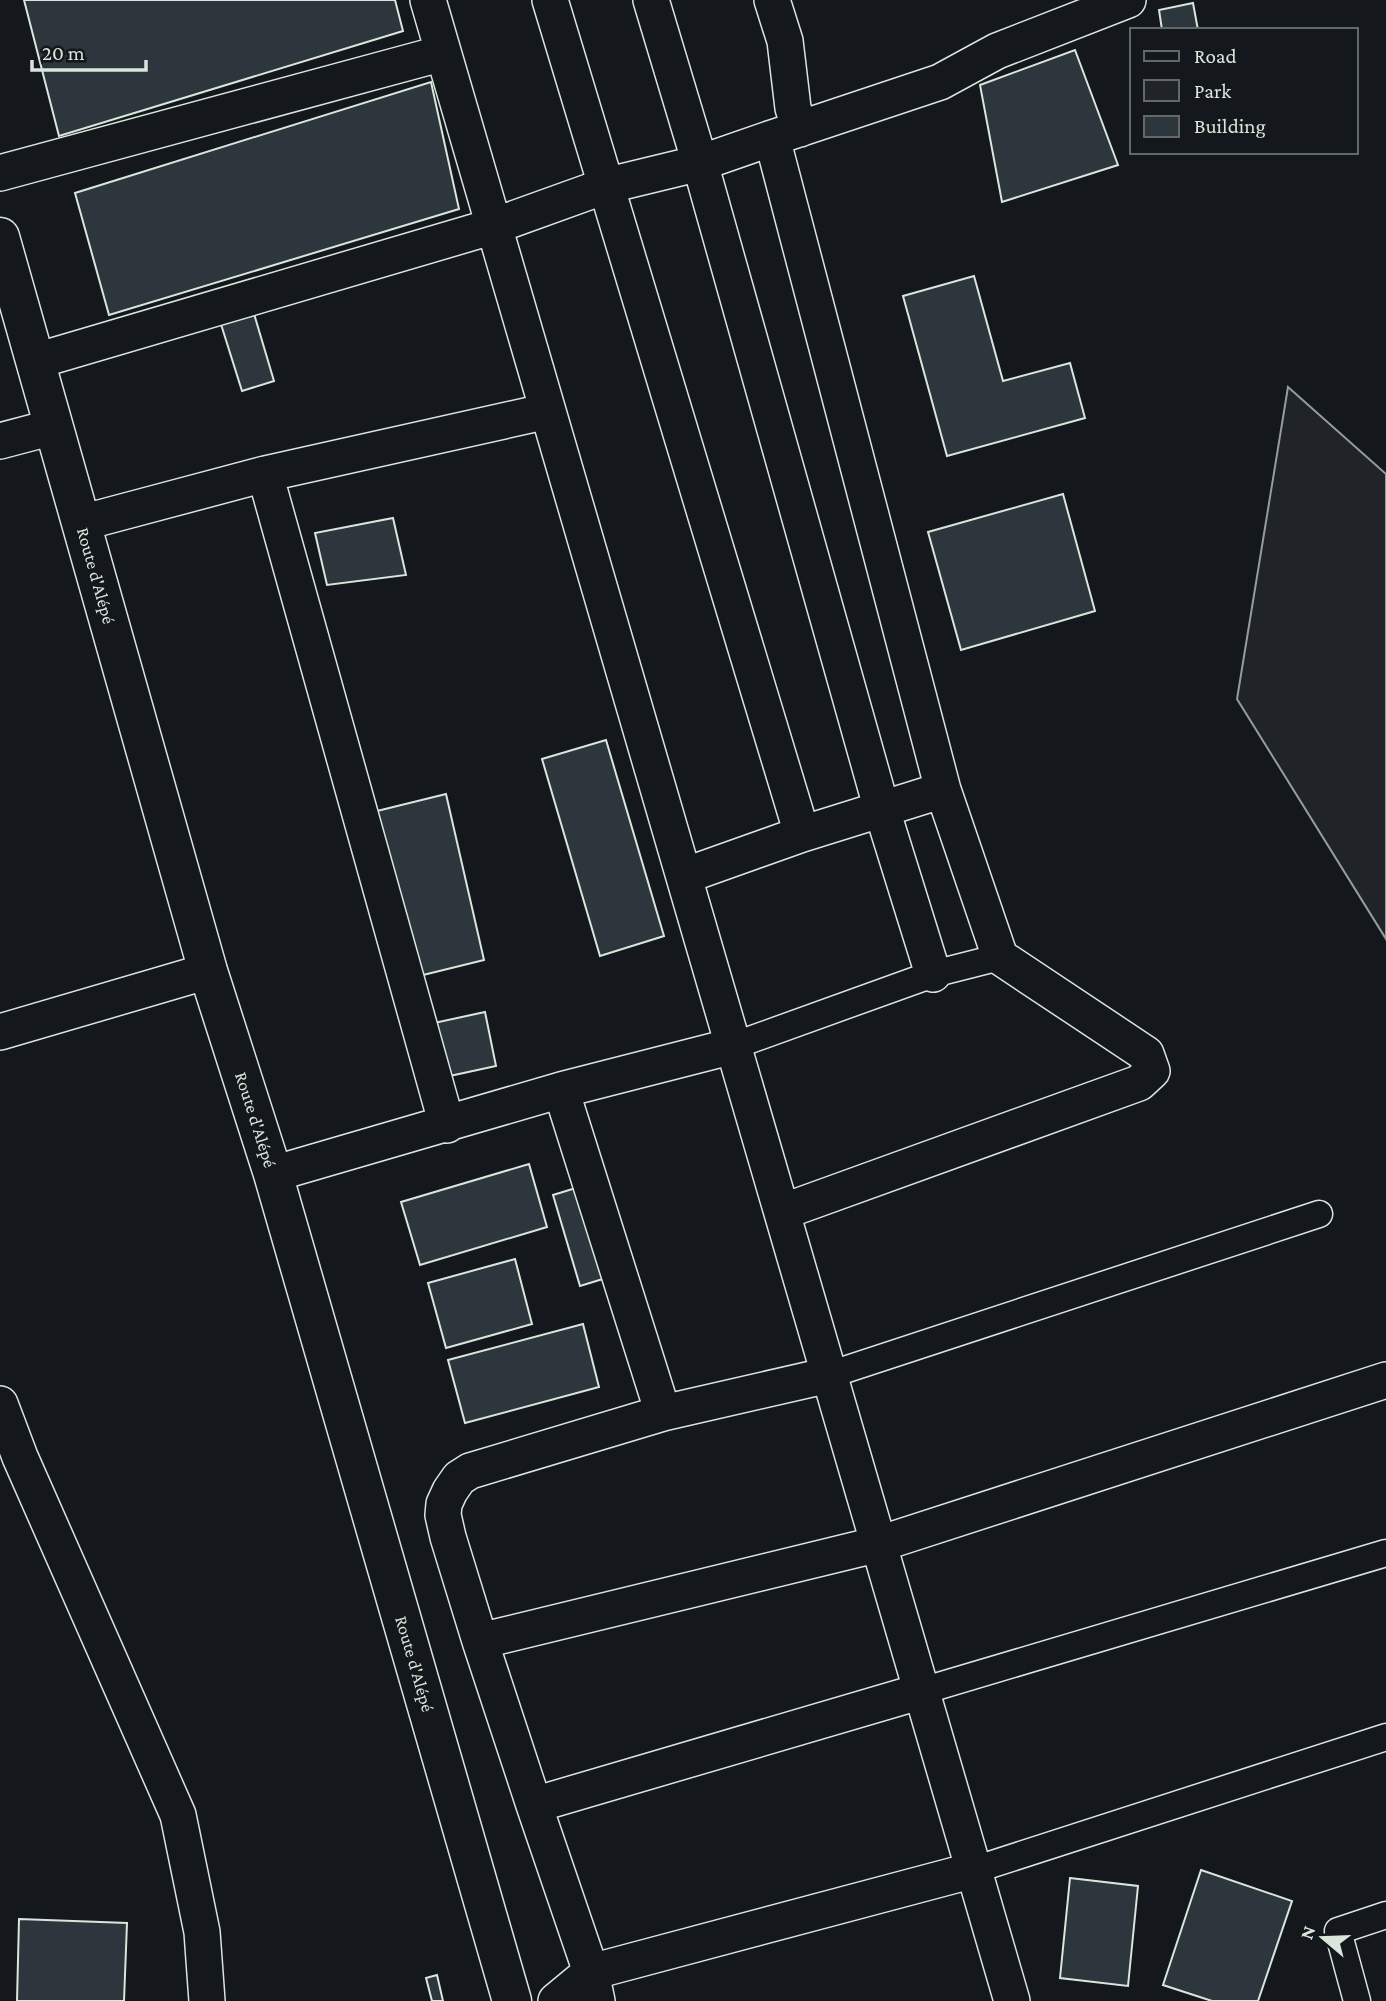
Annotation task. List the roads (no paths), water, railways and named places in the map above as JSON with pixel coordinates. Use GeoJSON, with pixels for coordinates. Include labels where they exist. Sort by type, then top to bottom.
{"type":"FeatureCollection","features":[{"type":"Feature","properties":{"kind":"main road","name":"Route d'Alépé"},"geometry":{"type":"LineString","coordinates":[[0,237],[208,971],[273,1174],[508,2000]]}},
{"type":"Feature","properties":{"kind":"street"},"geometry":{"type":"LineString","coordinates":[[428,0],[1012,2001]]}},
{"type":"Feature","properties":{"kind":"street"},"geometry":{"type":"LineString","coordinates":[[550,0],[802,834]]}},
{"type":"Feature","properties":{"kind":"street"},"geometry":{"type":"LineString","coordinates":[[650,0],[700,163],[882,810],[933,974]]}},
{"type":"Feature","properties":{"kind":"street"},"geometry":{"type":"LineString","coordinates":[[772,0],[785,41],[793,108],[786,133],[943,790],[1000,957],[1146,1054],[1152,1071],[1139,1083],[782,1212]]}},
{"type":"Feature","properties":{"kind":"street"},"geometry":{"type":"LineString","coordinates":[[36,361],[494,226],[605,186],[700,163],[940,82],[997,51],[1128,0]]}},
{"type":"Feature","properties":{"kind":"street"},"geometry":{"type":"LineString","coordinates":[[0,173],[443,53]]}},
{"type":"Feature","properties":{"kind":"street"},"geometry":{"type":"LineString","coordinates":[[81,523],[265,474],[548,411]]}},
{"type":"Feature","properties":{"kind":"street"},"geometry":{"type":"LineString","coordinates":[[0,440],[53,427]]}},
{"type":"Feature","properties":{"kind":"street"},"geometry":{"type":"LineString","coordinates":[[265,474],[447,1125]]}},
{"type":"Feature","properties":{"kind":"street"},"geometry":{"type":"LineString","coordinates":[[684,876],[802,834],[943,790]]}},
{"type":"Feature","properties":{"kind":"street"},"geometry":{"type":"LineString","coordinates":[[273,1174],[561,1090],[733,1045],[933,974],[1000,957]]}},
{"type":"Feature","properties":{"kind":"street"},"geometry":{"type":"LineString","coordinates":[[0,1032],[208,971]]}},
{"type":"Feature","properties":{"kind":"street"},"geometry":{"type":"LineString","coordinates":[[561,1090],[663,1413]]}},
{"type":"Feature","properties":{"kind":"street"},"geometry":{"type":"LineString","coordinates":[[594,1987],[480,1641],[443,1515],[444,1504],[460,1478],[471,1471],[663,1413],[829,1375],[1319,1214]]}},
{"type":"Feature","properties":{"kind":"street"},"geometry":{"type":"LineString","coordinates":[[480,1641],[879,1544],[1386,1380]]}},
{"type":"Feature","properties":{"kind":"street"},"geometry":{"type":"LineString","coordinates":[[0,1404],[20,1457],[178,1815],[202,1931],[206,2001]]}},
{"type":"Feature","properties":{"kind":"street"},"geometry":{"type":"LineString","coordinates":[[534,1805],[1386,1553]]}},
{"type":"Feature","properties":{"kind":"street"},"geometry":{"type":"LineString","coordinates":[[556,2001],[1386,1737]]}},
{"type":"Feature","properties":{"kind":"street"},"geometry":{"type":"LineString","coordinates":[[1357,2001],[1338,1931],[1386,1915]]}}]}
